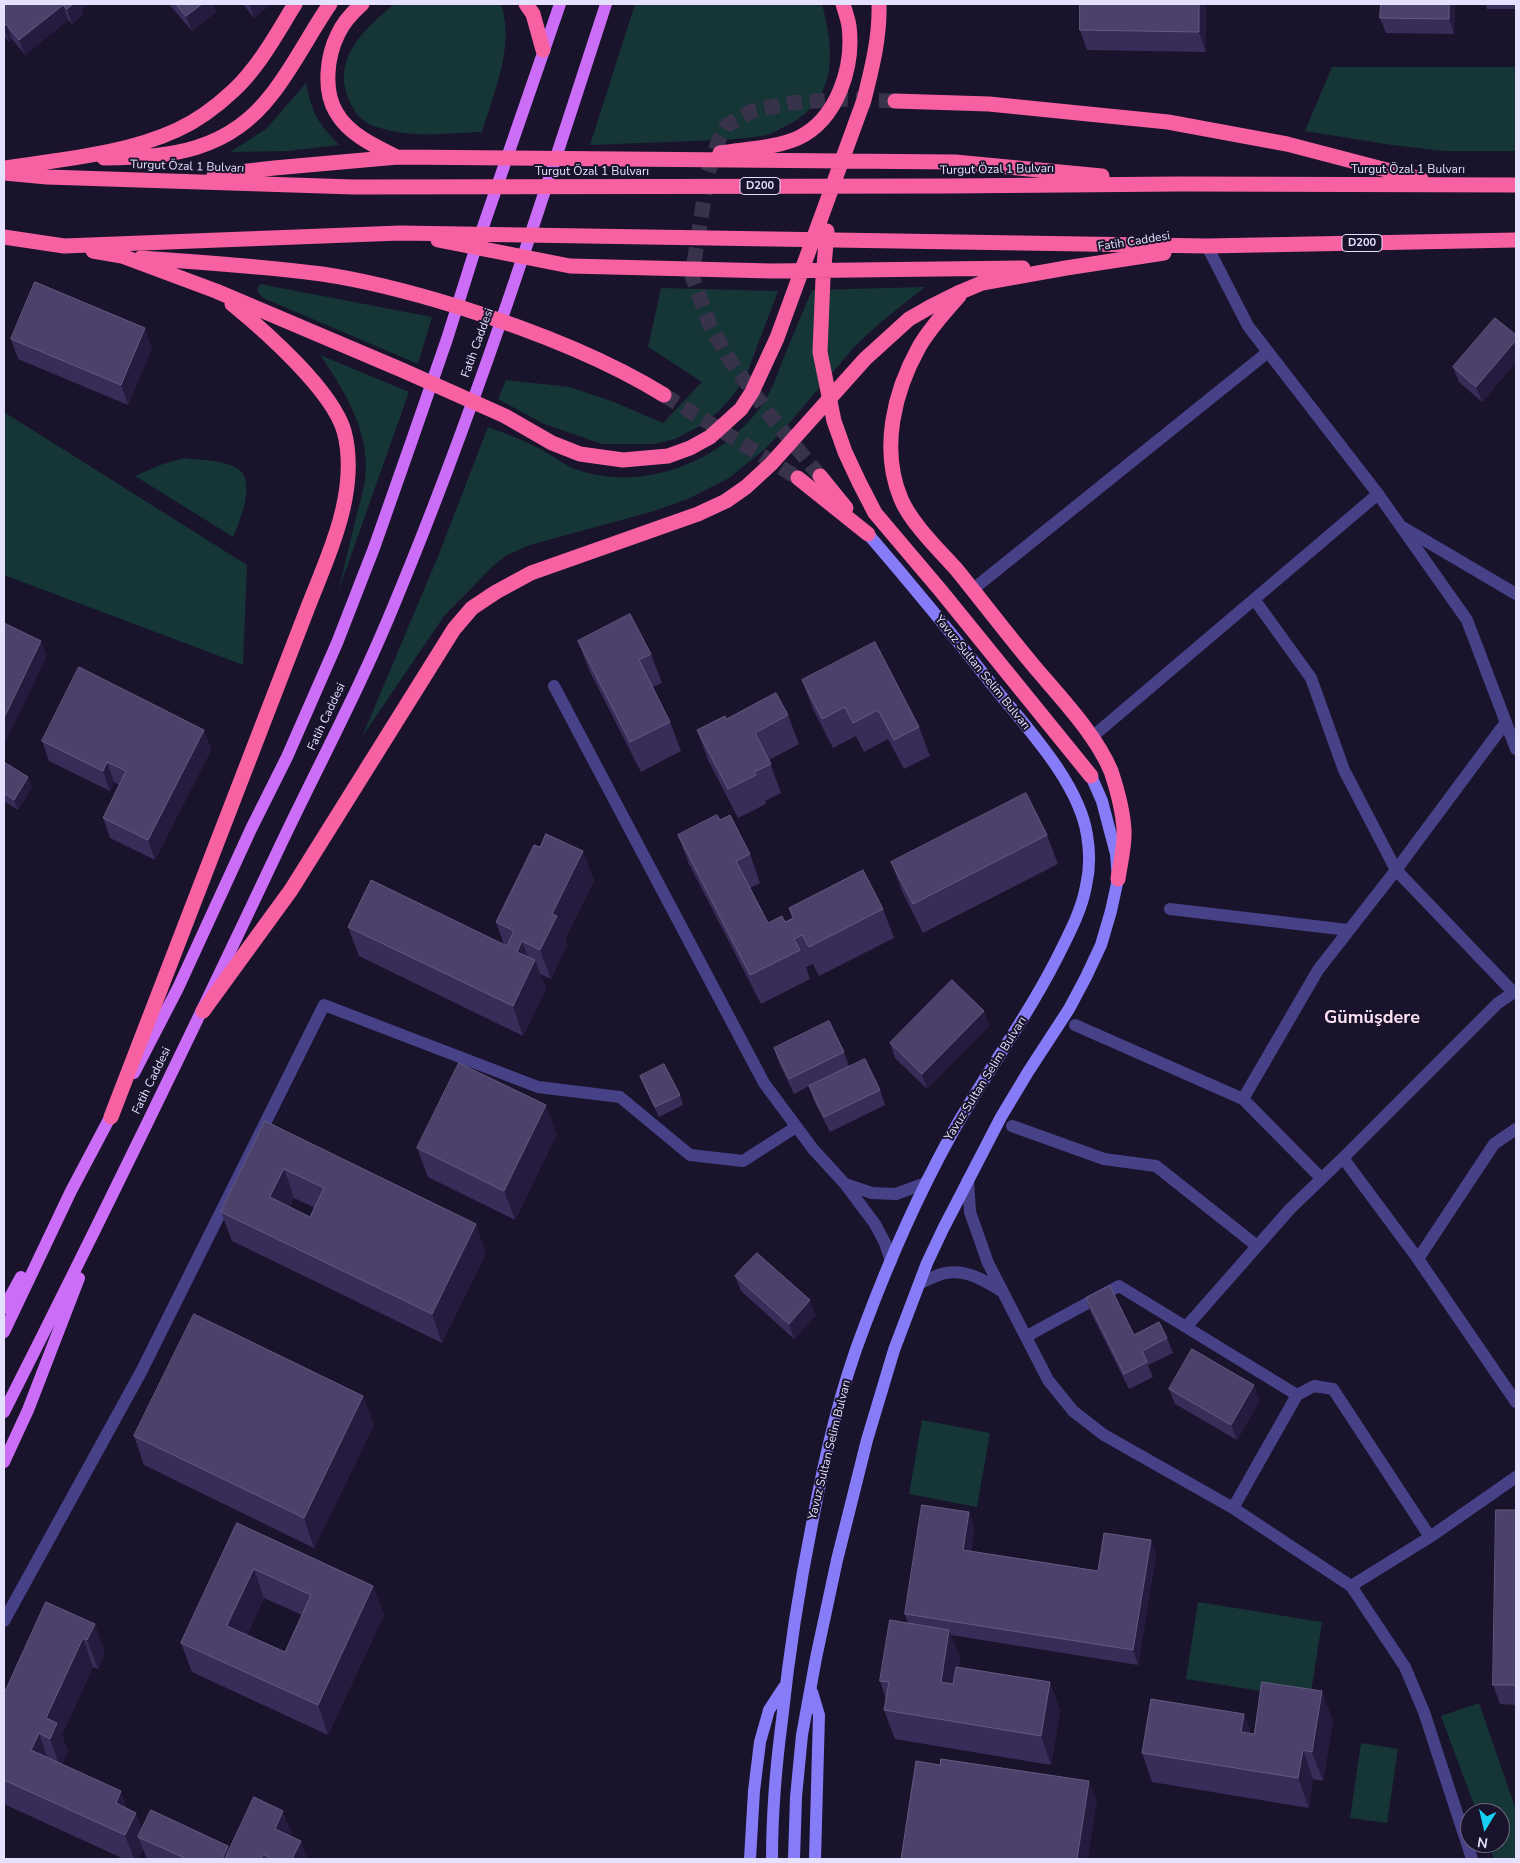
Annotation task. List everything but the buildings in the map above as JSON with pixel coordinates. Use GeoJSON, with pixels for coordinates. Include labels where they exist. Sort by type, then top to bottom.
{"type":"FeatureCollection","features":[{"type":"Feature","properties":{"kind":"highway"},"geometry":{"type":"LineString","coordinates":[[4,168],[109,151],[149,141],[178,130],[199,117],[234,90],[250,73],[295,4]]}},
{"type":"Feature","properties":{"kind":"highway"},"geometry":{"type":"LineString","coordinates":[[65,158],[164,156],[196,149],[225,134],[252,116],[272,94],[330,4]]}},
{"type":"Feature","properties":{"kind":"highway"},"geometry":{"type":"LineString","coordinates":[[362,4],[354,11],[338,33],[328,73],[330,94],[336,113],[350,128],[369,144],[398,157]]}},
{"type":"Feature","properties":{"kind":"highway"},"geometry":{"type":"LineString","coordinates":[[526,4],[533,14],[543,50]]}},
{"type":"Feature","properties":{"kind":"highway"},"geometry":{"type":"LineString","coordinates":[[677,160],[782,143],[798,138],[824,117],[836,99],[848,64],[850,47],[849,25],[843,4]]}},
{"type":"Feature","properties":{"kind":"highway"},"geometry":{"type":"LineString","coordinates":[[122,256],[216,291],[411,374],[506,416],[552,443],[580,454],[623,460],[668,456],[690,448],[710,436],[741,409],[752,392],[777,338],[864,100],[872,68],[877,7]]}},
{"type":"Feature","properties":{"kind":"highway"},"geometry":{"type":"LineString","coordinates":[[895,101],[988,104],[1168,122],[1288,144],[1444,185]]}},
{"type":"Feature","properties":{"kind":"highway","name":"Turgut Özal 1 Bulvarı"},"geometry":{"type":"LineString","coordinates":[[165,181],[274,168],[398,157],[955,162],[1180,184]]}},
{"type":"Feature","properties":{"kind":"highway","name":"Turgut Özal 1 Bulvarı"},"geometry":{"type":"LineString","coordinates":[[4,173],[47,177],[353,187],[1180,184],[1516,185]]}},
{"type":"Feature","properties":{"kind":"highway"},"geometry":{"type":"LineString","coordinates":[[830,193],[823,278],[820,352],[834,421],[845,452],[875,513],[1091,776]]}},
{"type":"Feature","properties":{"kind":"highway","name":"D200"},"geometry":{"type":"LineString","coordinates":[[400,233],[570,266],[772,271],[1066,268]]}},
{"type":"Feature","properties":{"kind":"highway","name":"D200"},"geometry":{"type":"LineString","coordinates":[[4,237],[64,246],[400,233],[1207,246],[1516,240]]}},
{"type":"Feature","properties":{"kind":"highway"},"geometry":{"type":"LineString","coordinates":[[4,242],[64,246],[122,256],[322,274],[354,280],[422,296],[510,322],[641,381],[664,395]]}},
{"type":"Feature","properties":{"kind":"highway","name":"Fatih Caddesi"},"geometry":{"type":"LineString","coordinates":[[1066,268],[1207,246]]}},
{"type":"Feature","properties":{"kind":"highway"},"geometry":{"type":"LineString","coordinates":[[203,1012],[291,890],[454,629],[472,608],[496,592],[531,573],[698,514],[726,501],[746,487],[771,464],[865,359],[909,320],[982,283],[1066,268]]}},
{"type":"Feature","properties":{"kind":"highway"},"geometry":{"type":"LineString","coordinates":[[111,1117],[317,585],[345,500],[348,451],[343,430],[334,409],[314,382],[252,320],[216,291]]}},
{"type":"Feature","properties":{"kind":"highway"},"geometry":{"type":"LineString","coordinates":[[963,291],[920,346],[900,388],[891,443],[891,463],[894,480],[901,501],[924,533],[1092,737],[1110,771],[1124,831],[1118,879]]}},
{"type":"Feature","properties":{"kind":"highway"},"geometry":{"type":"LineString","coordinates":[[820,476],[868,534]]}},
{"type":"Feature","properties":{"kind":"highway"},"geometry":{"type":"LineString","coordinates":[[798,478],[868,534]]}},
{"type":"Feature","properties":{"kind":"main road","name":"Fatih Caddesi"},"geometry":{"type":"LineString","coordinates":[[4,1332],[71,1191],[178,988],[251,829],[287,757],[338,643],[416,431],[560,4]]}},
{"type":"Feature","properties":{"kind":"main road","name":"Fatih Caddesi"},"geometry":{"type":"LineString","coordinates":[[4,1412],[203,1012],[284,838],[367,668],[458,445],[499,330],[606,4]]}},
{"type":"Feature","properties":{"kind":"main road","name":"Yavuz Sultan Selim Bulvarı"},"geometry":{"type":"LineString","coordinates":[[772,1859],[774,1795],[785,1685],[798,1595],[834,1420],[864,1327],[926,1183],[952,1132],[1046,980],[1076,920],[1086,890],[1090,864],[1087,833],[1079,803],[1060,772],[952,634],[868,534]]}},
{"type":"Feature","properties":{"kind":"main road"},"geometry":{"type":"LineString","coordinates":[[794,1859],[796,1797],[801,1744],[811,1689],[834,1577],[867,1440],[894,1350],[943,1229],[1001,1117],[1069,1009],[1086,977],[1101,946],[1111,911],[1118,879],[1116,854],[1102,801],[1091,776]]}},
{"type":"Feature","properties":{"kind":"main road"},"geometry":{"type":"LineString","coordinates":[[4,1308],[71,1191]]}},
{"type":"Feature","properties":{"kind":"main road"},"geometry":{"type":"LineString","coordinates":[[4,1462],[28,1410],[106,1208]]}},
{"type":"Feature","properties":{"kind":"main road"},"geometry":{"type":"LineString","coordinates":[[750,1859],[754,1791],[760,1742],[769,1710],[785,1685]]}},
{"type":"Feature","properties":{"kind":"main road"},"geometry":{"type":"LineString","coordinates":[[811,1689],[819,1715],[815,1859]]}},
{"type":"Feature","properties":{"kind":"street"},"geometry":{"type":"LineString","coordinates":[[1207,246],[1248,326],[1378,494],[1467,620],[1516,748]]}},
{"type":"Feature","properties":{"kind":"street"},"geometry":{"type":"LineString","coordinates":[[972,590],[1268,352]]}},
{"type":"Feature","properties":{"kind":"street"},"geometry":{"type":"LineString","coordinates":[[1092,737],[1378,494]]}},
{"type":"Feature","properties":{"kind":"street"},"geometry":{"type":"LineString","coordinates":[[1400,525],[1516,594]]}},
{"type":"Feature","properties":{"kind":"street"},"geometry":{"type":"LineString","coordinates":[[1186,1327],[1290,1209],[1344,1158],[1498,1003],[1515,992],[1396,870],[1344,770],[1311,678],[1254,599]]}},
{"type":"Feature","properties":{"kind":"street"},"geometry":{"type":"LineString","coordinates":[[554,686],[764,1083],[813,1149],[845,1184],[875,1224],[891,1261]]}},
{"type":"Feature","properties":{"kind":"street"},"geometry":{"type":"LineString","coordinates":[[1243,1099],[1318,970],[1396,870],[1506,722]]}},
{"type":"Feature","properties":{"kind":"street"},"geometry":{"type":"LineString","coordinates":[[1170,909],[1348,930]]}},
{"type":"Feature","properties":{"kind":"street"},"geometry":{"type":"LineString","coordinates":[[4,1621],[141,1372],[324,1005],[538,1087],[620,1097],[690,1155],[744,1161],[796,1127]]}},
{"type":"Feature","properties":{"kind":"street"},"geometry":{"type":"LineString","coordinates":[[1075,1025],[1243,1099],[1321,1178]]}},
{"type":"Feature","properties":{"kind":"street"},"geometry":{"type":"LineString","coordinates":[[1012,1126],[1104,1159],[1156,1166],[1257,1246]]}},
{"type":"Feature","properties":{"kind":"street"},"geometry":{"type":"LineString","coordinates":[[1418,1259],[1494,1144],[1516,1129]]}},
{"type":"Feature","properties":{"kind":"street"},"geometry":{"type":"LineString","coordinates":[[1344,1158],[1418,1259],[1516,1402]]}},
{"type":"Feature","properties":{"kind":"street"},"geometry":{"type":"LineString","coordinates":[[968,1180],[970,1212],[988,1263],[1048,1380],[1073,1411],[1104,1435],[1233,1508],[1351,1586],[1405,1667],[1424,1712],[1472,1859]]}},
{"type":"Feature","properties":{"kind":"street"},"geometry":{"type":"LineString","coordinates":[[845,1184],[872,1193],[896,1194],[926,1183]]}},
{"type":"Feature","properties":{"kind":"street"},"geometry":{"type":"LineString","coordinates":[[920,1283],[947,1272],[977,1277],[1003,1292]]}},
{"type":"Feature","properties":{"kind":"street"},"geometry":{"type":"LineString","coordinates":[[1027,1336],[1119,1286],[1297,1395]]}},
{"type":"Feature","properties":{"kind":"street"},"geometry":{"type":"LineString","coordinates":[[1233,1508],[1297,1395],[1314,1386],[1333,1389],[1430,1537]]}},
{"type":"Feature","properties":{"kind":"street"},"geometry":{"type":"LineString","coordinates":[[1351,1586],[1430,1537],[1516,1477]]}},
{"type":"Feature","properties":{"kind":"green space"},"geometry":{"type":"Polygon","coordinates":[[[394,4],[501,4],[506,36],[504,52],[497,85],[482,132],[433,134],[396,132],[372,125],[363,120],[356,112],[345,87],[344,72],[347,59],[362,35],[394,4]]]}},
{"type":"Feature","properties":{"kind":"green space"},"geometry":{"type":"Polygon","coordinates":[[[635,4],[822,4],[829,40],[830,57],[824,89],[815,103],[803,115],[786,126],[764,135],[727,140],[590,145],[635,4]]]}},
{"type":"Feature","properties":{"kind":"green space"},"geometry":{"type":"Polygon","coordinates":[[[1332,67],[1516,67],[1516,151],[1444,151],[1305,131],[1332,67]]]}},
{"type":"Feature","properties":{"kind":"green space"},"geometry":{"type":"Polygon","coordinates":[[[306,83],[316,117],[339,145],[288,151],[230,152],[266,129],[306,83]]]}},
{"type":"Feature","properties":{"kind":"green space"},"geometry":{"type":"Polygon","coordinates":[[[260,284],[432,317],[418,364],[263,298],[257,291],[260,284]]]}},
{"type":"Feature","properties":{"kind":"green space"},"geometry":{"type":"Polygon","coordinates":[[[925,287],[881,322],[855,346],[765,449],[729,478],[688,499],[654,511],[530,545],[507,555],[492,567],[444,616],[362,737],[439,554],[488,427],[530,444],[568,466],[584,472],[609,477],[635,477],[661,473],[685,465],[708,454],[730,439],[748,422],[764,402],[773,386],[812,290],[925,287]]]}},
{"type":"Feature","properties":{"kind":"green space"},"geometry":{"type":"Polygon","coordinates":[[[661,288],[778,291],[746,376],[719,411],[702,425],[675,439],[654,444],[602,444],[544,424],[498,399],[506,380],[570,387],[614,402],[663,423],[702,382],[648,347],[661,288]]]}},
{"type":"Feature","properties":{"kind":"green space"},"geometry":{"type":"Polygon","coordinates":[[[320,355],[409,392],[338,592],[364,485],[366,472],[365,451],[362,436],[351,407],[320,355]]]}},
{"type":"Feature","properties":{"kind":"green space"},"geometry":{"type":"Polygon","coordinates":[[[4,412],[247,565],[243,665],[4,575],[4,412]]]}},
{"type":"Feature","properties":{"kind":"green space"},"geometry":{"type":"Polygon","coordinates":[[[184,458],[225,463],[237,468],[243,474],[246,481],[245,501],[233,537],[135,476],[160,465],[184,458]]]}},
{"type":"Feature","properties":{"kind":"green space"},"geometry":{"type":"Polygon","coordinates":[[[922,1420],[990,1433],[977,1507],[909,1494],[922,1420]]]}},
{"type":"Feature","properties":{"kind":"green space"},"geometry":{"type":"Polygon","coordinates":[[[1198,1602],[1322,1622],[1310,1699],[1186,1679],[1198,1602]]]}},
{"type":"Feature","properties":{"kind":"green space"},"geometry":{"type":"Polygon","coordinates":[[[1479,1703],[1516,1810],[1516,1859],[1494,1859],[1492,1853],[1510,1853],[1510,1803],[1473,1803],[1441,1716],[1479,1703]]]}},
{"type":"Feature","properties":{"kind":"green space"},"geometry":{"type":"Polygon","coordinates":[[[1361,1743],[1398,1749],[1387,1823],[1350,1818],[1361,1743]]]}},
{"type":"Feature","properties":{"kind":"tunnel"},"geometry":{"type":"LineString","coordinates":[[820,476],[769,414],[729,359],[710,325],[692,276],[708,173],[719,139],[727,125],[752,111],[789,103],[843,99],[895,101]]}},
{"type":"Feature","properties":{"kind":"tunnel"},"geometry":{"type":"LineString","coordinates":[[664,395],[798,478]]}},
{"type":"Feature","properties":{"kind":"district","name":"Gümüşdere"},"geometry":{"type":"Point","coordinates":[1372,1019]}}]}
